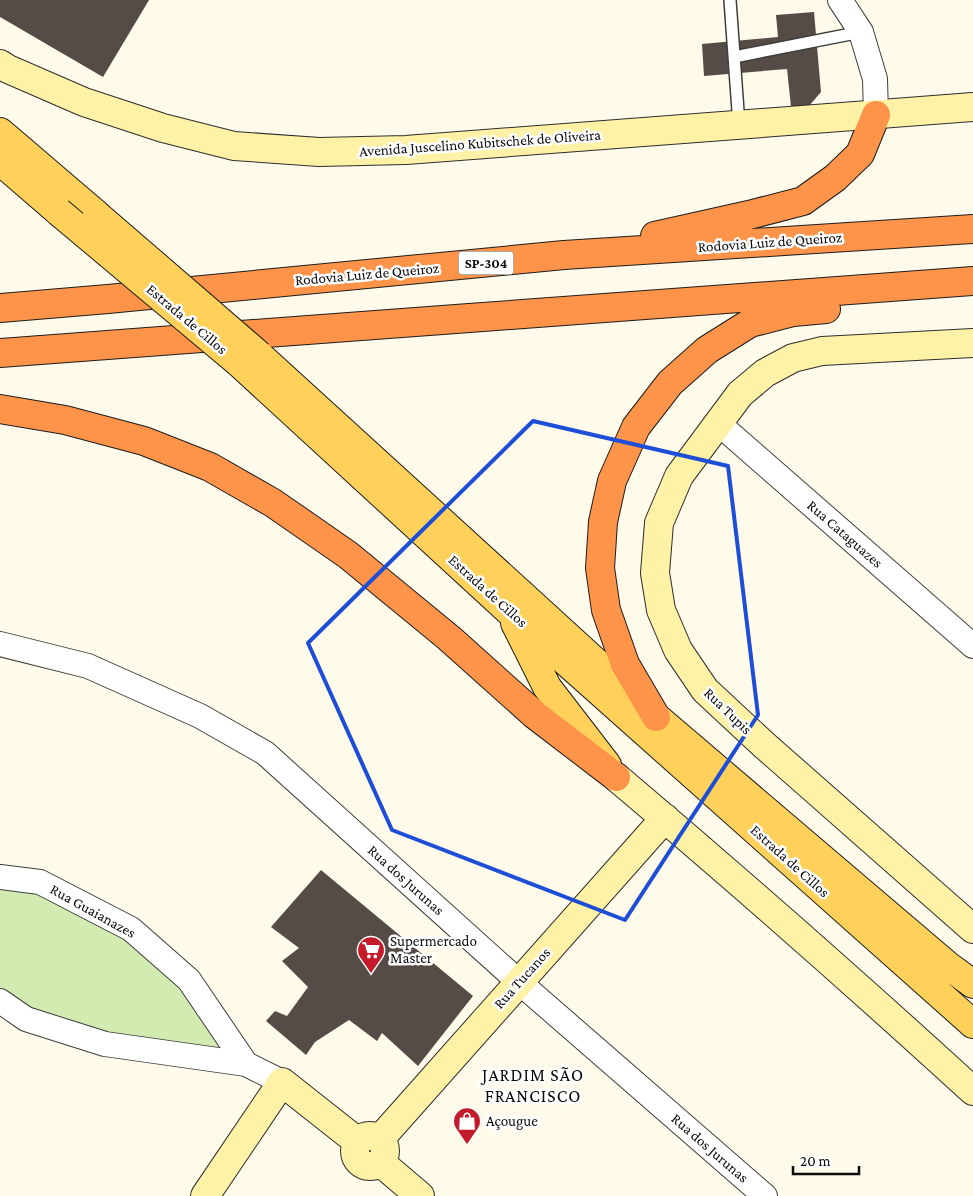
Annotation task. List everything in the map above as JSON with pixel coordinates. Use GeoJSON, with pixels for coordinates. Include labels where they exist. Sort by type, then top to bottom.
{"type":"FeatureCollection","features":[{"type":"Feature","properties":{"kind":"highway"},"geometry":{"type":"LineString","coordinates":[[564,255],[749,215],[803,201],[835,178],[860,154],[876,115]]}},
{"type":"Feature","properties":{"kind":"highway","name":"Rodovia Luiz de Queiroz"},"geometry":{"type":"LineString","coordinates":[[0,308],[564,255],[973,229]]}},
{"type":"Feature","properties":{"kind":"highway"},"geometry":{"type":"LineString","coordinates":[[0,353],[220,338],[705,299],[973,281]]}},
{"type":"Feature","properties":{"kind":"highway"},"geometry":{"type":"LineString","coordinates":[[656,717],[625,664],[606,610],[600,568],[603,522],[612,481],[636,427],[670,383],[707,350],[750,323],[793,312],[921,299],[973,291]]}},
{"type":"Feature","properties":{"kind":"highway"},"geometry":{"type":"LineString","coordinates":[[0,300],[108,299]]}},
{"type":"Feature","properties":{"kind":"highway"},"geometry":{"type":"LineString","coordinates":[[0,409],[65,420],[144,441],[210,467],[274,503],[348,555],[449,638],[534,716],[616,777]]}},
{"type":"Feature","properties":{"kind":"main road","name":"Avenida Juscelino Kubitschek de Oliveira"},"geometry":{"type":"LineString","coordinates":[[0,64],[84,102],[163,128],[234,146],[319,152],[406,150],[973,108]]}},
{"type":"Feature","properties":{"kind":"main road","name":"Estrada de Cillos"},"geometry":{"type":"LineString","coordinates":[[0,132],[97,215],[248,358],[508,611],[973,1024]]}},
{"type":"Feature","properties":{"kind":"main road","name":"Estrada de Cillos"},"geometry":{"type":"LineString","coordinates":[[0,161],[59,212],[248,358],[656,717],[947,965],[973,984]]}},
{"type":"Feature","properties":{"kind":"main road","name":"Rua Tupis"},"geometry":{"type":"LineString","coordinates":[[973,343],[822,351],[793,358],[765,373],[740,394],[679,476],[659,523],[655,573],[661,610],[678,650],[704,690],[762,744],[973,929]]}},
{"type":"Feature","properties":{"kind":"main road"},"geometry":{"type":"LineString","coordinates":[[508,611],[547,688],[616,777],[665,818],[973,1091]]}},
{"type":"Feature","properties":{"kind":"main road","name":"Rua Tucanos"},"geometry":{"type":"LineString","coordinates":[[373,1148],[665,818]]}},
{"type":"Feature","properties":{"kind":"main road"},"geometry":{"type":"LineString","coordinates":[[205,1196],[282,1082],[373,1148],[420,1196]]}},
{"type":"Feature","properties":{"kind":"street"},"geometry":{"type":"LineString","coordinates":[[840,0],[861,32],[874,79],[876,115]]}},
{"type":"Feature","properties":{"kind":"street","name":"Rua Cataguazes"},"geometry":{"type":"LineString","coordinates":[[718,423],[973,646]]}},
{"type":"Feature","properties":{"kind":"street","name":"Rua dos Jurunas"},"geometry":{"type":"LineString","coordinates":[[0,644],[88,666],[200,716],[265,753],[519,982],[765,1196]]}},
{"type":"Feature","properties":{"kind":"street","name":"Rua Guaianazes"},"geometry":{"type":"LineString","coordinates":[[0,877],[40,882],[131,929],[189,980],[246,1064]]}},
{"type":"Feature","properties":{"kind":"street","name":"Rua Guaianazes"},"geometry":{"type":"LineString","coordinates":[[0,1001],[26,1019],[106,1044],[246,1064],[282,1082]]}},
{"type":"Feature","properties":{"kind":"lane"},"geometry":{"type":"LineString","coordinates":[[730,0],[739,125]]}},
{"type":"Feature","properties":{"kind":"lane"},"geometry":{"type":"LineString","coordinates":[[734,57],[861,32]]}},
{"type":"Feature","properties":{"kind":"highlighted area"},"geometry":{"type":"Polygon","coordinates":[[[533,421],[728,466],[758,715],[625,920],[392,830],[308,643],[533,421]]]}},
{"type":"Feature","properties":{"kind":"green space"},"geometry":{"type":"Polygon","coordinates":[[[0,877],[131,929],[246,1064],[105,1044],[0,1001],[0,877]]]}},
{"type":"Feature","properties":{"kind":"building"},"geometry":{"type":"Polygon","coordinates":[[[0,0],[149,0],[103,77],[0,17],[0,0]]]}},
{"type":"Feature","properties":{"kind":"building"},"geometry":{"type":"Polygon","coordinates":[[[814,12],[821,92],[809,106],[791,107],[787,69],[704,76],[702,44],[778,37],[776,15],[814,12]]]}},
{"type":"Feature","properties":{"kind":"building","name":"Supermercado Master"},"geometry":{"type":"Polygon","coordinates":[[[321,870],[473,996],[418,1066],[382,1033],[377,1041],[349,1020],[315,1042],[306,1055],[266,1021],[275,1011],[287,1016],[308,987],[282,961],[299,948],[271,927],[321,870]]]}},
{"type":"Feature","properties":{"kind":"place","name":"Supermercado Master"},"geometry":{"type":"Point","coordinates":[371,974]}},
{"type":"Feature","properties":{"kind":"place","name":"Açougue"},"geometry":{"type":"Point","coordinates":[467,1145]}},
{"type":"Feature","properties":{"kind":"district","name":"JARDIM SÃO FRANCISCO"},"geometry":{"type":"Point","coordinates":[533,1085]}}]}
